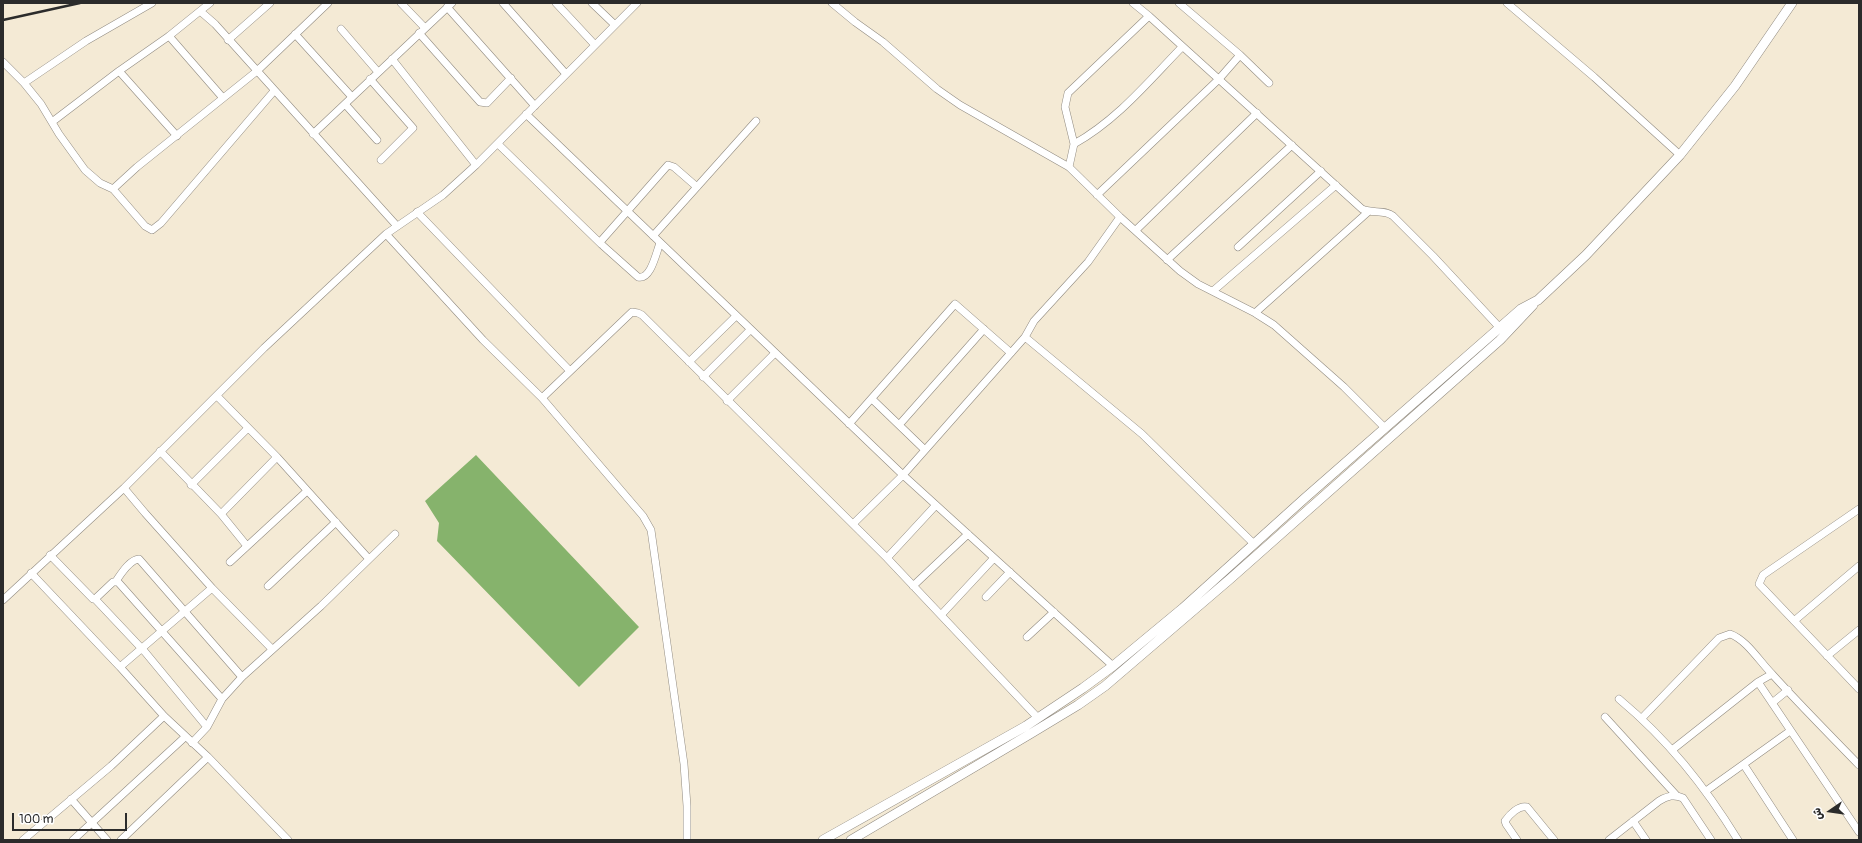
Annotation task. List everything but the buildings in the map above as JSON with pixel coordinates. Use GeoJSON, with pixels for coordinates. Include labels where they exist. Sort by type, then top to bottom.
{"type":"FeatureCollection","features":[{"type":"Feature","properties":{"kind":"main road"},"geometry":{"type":"LineString","coordinates":[[851,840],[1078,705],[1105,686],[1213,594],[1500,340],[1526,314],[1535,302],[1606,236],[1680,155],[1735,86],[1792,3]]}},
{"type":"Feature","properties":{"kind":"main road"},"geometry":{"type":"LineString","coordinates":[[823,840],[1038,718],[1113,666],[1183,608],[1521,309],[1535,302]]}},
{"type":"Feature","properties":{"kind":"street"},"geometry":{"type":"LineString","coordinates":[[24,83],[86,41],[152,3]]}},
{"type":"Feature","properties":{"kind":"street"},"geometry":{"type":"LineString","coordinates":[[52,122],[119,71],[169,36],[210,3]]}},
{"type":"Feature","properties":{"kind":"street"},"geometry":{"type":"LineString","coordinates":[[228,40],[270,3]]}},
{"type":"Feature","properties":{"kind":"street"},"geometry":{"type":"LineString","coordinates":[[113,189],[137,167],[257,71],[328,3]]}},
{"type":"Feature","properties":{"kind":"street"},"geometry":{"type":"LineString","coordinates":[[401,3],[480,102],[487,103],[511,78]]}},
{"type":"Feature","properties":{"kind":"street"},"geometry":{"type":"LineString","coordinates":[[503,3],[566,74]]}},
{"type":"Feature","properties":{"kind":"street"},"geometry":{"type":"LineString","coordinates":[[556,3],[595,45]]}},
{"type":"Feature","properties":{"kind":"street"},"geometry":{"type":"LineString","coordinates":[[592,3],[615,25]]}},
{"type":"Feature","properties":{"kind":"street"},"geometry":{"type":"LineString","coordinates":[[3,600],[124,488],[264,348],[386,234],[444,195],[476,165],[637,3]]}},
{"type":"Feature","properties":{"kind":"street"},"geometry":{"type":"LineString","coordinates":[[832,3],[883,42],[938,89],[960,105],[1069,167],[1167,260],[1198,284],[1255,313],[1274,325],[1344,387],[1385,428]]}},
{"type":"Feature","properties":{"kind":"street"},"geometry":{"type":"LineString","coordinates":[[1133,3],[1362,209],[1368,212],[1388,212],[1393,216],[1433,256],[1500,328]]}},
{"type":"Feature","properties":{"kind":"street"},"geometry":{"type":"LineString","coordinates":[[1179,3],[1240,55],[1269,83]]}},
{"type":"Feature","properties":{"kind":"street"},"geometry":{"type":"LineString","coordinates":[[1507,3],[1594,77],[1680,155]]}},
{"type":"Feature","properties":{"kind":"street"},"geometry":{"type":"LineString","coordinates":[[312,134],[449,5],[535,106]]}},
{"type":"Feature","properties":{"kind":"street"},"geometry":{"type":"LineString","coordinates":[[200,11],[215,24],[312,134],[397,226]]}},
{"type":"Feature","properties":{"kind":"street"},"geometry":{"type":"LineString","coordinates":[[1069,167],[1074,144],[1065,107],[1068,93],[1149,16]]}},
{"type":"Feature","properties":{"kind":"street"},"geometry":{"type":"LineString","coordinates":[[341,29],[378,72]]}},
{"type":"Feature","properties":{"kind":"street"},"geometry":{"type":"LineString","coordinates":[[295,34],[352,97]]}},
{"type":"Feature","properties":{"kind":"street"},"geometry":{"type":"LineString","coordinates":[[169,36],[223,98]]}},
{"type":"Feature","properties":{"kind":"street"},"geometry":{"type":"LineString","coordinates":[[1074,144],[1116,115],[1182,47]]}},
{"type":"Feature","properties":{"kind":"street"},"geometry":{"type":"LineString","coordinates":[[1097,194],[1219,79],[1240,55]]}},
{"type":"Feature","properties":{"kind":"street"},"geometry":{"type":"LineString","coordinates":[[392,59],[476,165]]}},
{"type":"Feature","properties":{"kind":"street"},"geometry":{"type":"LineString","coordinates":[[3,62],[24,83],[48,114],[65,144],[85,170],[100,183],[113,189],[149,229],[152,230],[156,229],[274,91]]}},
{"type":"Feature","properties":{"kind":"street"},"geometry":{"type":"LineString","coordinates":[[119,71],[177,136]]}},
{"type":"Feature","properties":{"kind":"street"},"geometry":{"type":"LineString","coordinates":[[370,79],[413,128],[381,160]]}},
{"type":"Feature","properties":{"kind":"street"},"geometry":{"type":"LineString","coordinates":[[345,104],[377,140]]}},
{"type":"Feature","properties":{"kind":"street"},"geometry":{"type":"LineString","coordinates":[[1136,230],[1257,113]]}},
{"type":"Feature","properties":{"kind":"street"},"geometry":{"type":"LineString","coordinates":[[526,114],[903,475],[1113,666]]}},
{"type":"Feature","properties":{"kind":"street"},"geometry":{"type":"LineString","coordinates":[[653,236],[756,121]]}},
{"type":"Feature","properties":{"kind":"street"},"geometry":{"type":"LineString","coordinates":[[498,144],[601,244],[638,277],[642,278],[647,276],[660,243]]}},
{"type":"Feature","properties":{"kind":"street"},"geometry":{"type":"LineString","coordinates":[[1167,260],[1292,145]]}},
{"type":"Feature","properties":{"kind":"street"},"geometry":{"type":"LineString","coordinates":[[601,244],[601,241],[668,165],[674,167],[697,187]]}},
{"type":"Feature","properties":{"kind":"street"},"geometry":{"type":"LineString","coordinates":[[1238,247],[1321,171]]}},
{"type":"Feature","properties":{"kind":"street"},"geometry":{"type":"LineString","coordinates":[[1213,291],[1336,185]]}},
{"type":"Feature","properties":{"kind":"street"},"geometry":{"type":"LineString","coordinates":[[417,212],[570,371]]}},
{"type":"Feature","properties":{"kind":"street"},"geometry":{"type":"LineString","coordinates":[[1255,313],[1368,212]]}},
{"type":"Feature","properties":{"kind":"street"},"geometry":{"type":"LineString","coordinates":[[853,524],[903,475],[1011,353],[1025,336],[1034,321],[1088,262],[1120,217]]}},
{"type":"Feature","properties":{"kind":"street"},"geometry":{"type":"LineString","coordinates":[[386,234],[483,340],[542,398],[643,516],[651,530],[684,764],[687,806],[687,840]]}},
{"type":"Feature","properties":{"kind":"street"},"geometry":{"type":"LineString","coordinates":[[849,424],[955,304],[1011,353]]}},
{"type":"Feature","properties":{"kind":"street"},"geometry":{"type":"LineString","coordinates":[[542,398],[632,312],[638,312],[887,558],[1038,718]]}},
{"type":"Feature","properties":{"kind":"street"},"geometry":{"type":"LineString","coordinates":[[688,362],[736,316]]}},
{"type":"Feature","properties":{"kind":"street"},"geometry":{"type":"LineString","coordinates":[[899,425],[984,329]]}},
{"type":"Feature","properties":{"kind":"street"},"geometry":{"type":"LineString","coordinates":[[703,377],[750,330]]}},
{"type":"Feature","properties":{"kind":"street"},"geometry":{"type":"LineString","coordinates":[[1025,336],[1142,434],[1254,544]]}},
{"type":"Feature","properties":{"kind":"street"},"geometry":{"type":"LineString","coordinates":[[727,401],[775,353]]}},
{"type":"Feature","properties":{"kind":"street"},"geometry":{"type":"LineString","coordinates":[[216,396],[277,457],[369,559]]}},
{"type":"Feature","properties":{"kind":"street"},"geometry":{"type":"LineString","coordinates":[[872,399],[925,450]]}},
{"type":"Feature","properties":{"kind":"street"},"geometry":{"type":"LineString","coordinates":[[191,484],[248,428]]}},
{"type":"Feature","properties":{"kind":"street"},"geometry":{"type":"LineString","coordinates":[[160,451],[221,514],[247,546]]}},
{"type":"Feature","properties":{"kind":"street"},"geometry":{"type":"LineString","coordinates":[[221,514],[277,457]]}},
{"type":"Feature","properties":{"kind":"street"},"geometry":{"type":"LineString","coordinates":[[124,488],[212,588],[272,649]]}},
{"type":"Feature","properties":{"kind":"street"},"geometry":{"type":"LineString","coordinates":[[230,562],[307,491]]}},
{"type":"Feature","properties":{"kind":"street"},"geometry":{"type":"LineString","coordinates":[[887,558],[936,505]]}},
{"type":"Feature","properties":{"kind":"street"},"geometry":{"type":"LineString","coordinates":[[1859,509],[1761,577],[1760,586],[1859,689]]}},
{"type":"Feature","properties":{"kind":"street"},"geometry":{"type":"LineString","coordinates":[[268,586],[336,522]]}},
{"type":"Feature","properties":{"kind":"street"},"geometry":{"type":"LineString","coordinates":[[192,743],[207,727],[222,699],[242,677],[320,606],[395,534]]}},
{"type":"Feature","properties":{"kind":"street"},"geometry":{"type":"LineString","coordinates":[[913,586],[968,534]]}},
{"type":"Feature","properties":{"kind":"street"},"geometry":{"type":"LineString","coordinates":[[50,555],[93,599],[95,599],[142,649],[207,727]]}},
{"type":"Feature","properties":{"kind":"street"},"geometry":{"type":"LineString","coordinates":[[941,615],[994,558]]}},
{"type":"Feature","properties":{"kind":"street"},"geometry":{"type":"LineString","coordinates":[[95,599],[116,581],[131,563],[138,559],[242,677]]}},
{"type":"Feature","properties":{"kind":"street"},"geometry":{"type":"LineString","coordinates":[[1794,621],[1859,566]]}},
{"type":"Feature","properties":{"kind":"street"},"geometry":{"type":"LineString","coordinates":[[986,597],[1010,572]]}},
{"type":"Feature","properties":{"kind":"street"},"geometry":{"type":"LineString","coordinates":[[31,573],[164,716],[208,758],[288,840]]}},
{"type":"Feature","properties":{"kind":"street"},"geometry":{"type":"LineString","coordinates":[[116,581],[222,699]]}},
{"type":"Feature","properties":{"kind":"street"},"geometry":{"type":"LineString","coordinates":[[120,667],[212,588]]}},
{"type":"Feature","properties":{"kind":"street"},"geometry":{"type":"LineString","coordinates":[[1027,637],[1054,612]]}},
{"type":"Feature","properties":{"kind":"street"},"geometry":{"type":"LineString","coordinates":[[1827,656],[1859,630]]}},
{"type":"Feature","properties":{"kind":"street"},"geometry":{"type":"LineString","coordinates":[[1642,718],[1694,663],[1726,634],[1735,635],[1859,765]]}},
{"type":"Feature","properties":{"kind":"street"},"geometry":{"type":"LineString","coordinates":[[1672,750],[1758,682],[1772,674]]}},
{"type":"Feature","properties":{"kind":"street"},"geometry":{"type":"LineString","coordinates":[[1758,682],[1859,832]]}},
{"type":"Feature","properties":{"kind":"street"},"geometry":{"type":"LineString","coordinates":[[1772,704],[1788,690]]}},
{"type":"Feature","properties":{"kind":"street"},"geometry":{"type":"LineString","coordinates":[[1619,699],[1642,718],[1672,750],[1706,791],[1738,840]]}},
{"type":"Feature","properties":{"kind":"street"},"geometry":{"type":"LineString","coordinates":[[23,840],[111,766],[164,716]]}},
{"type":"Feature","properties":{"kind":"street"},"geometry":{"type":"LineString","coordinates":[[1605,717],[1678,796],[1683,798],[1711,840]]}},
{"type":"Feature","properties":{"kind":"street"},"geometry":{"type":"LineString","coordinates":[[1706,791],[1790,731]]}},
{"type":"Feature","properties":{"kind":"street"},"geometry":{"type":"LineString","coordinates":[[73,840],[185,737]]}},
{"type":"Feature","properties":{"kind":"street"},"geometry":{"type":"LineString","coordinates":[[121,840],[208,758]]}},
{"type":"Feature","properties":{"kind":"street"},"geometry":{"type":"LineString","coordinates":[[1744,765],[1793,840]]}},
{"type":"Feature","properties":{"kind":"street"},"geometry":{"type":"LineString","coordinates":[[1609,840],[1665,797],[1678,796]]}},
{"type":"Feature","properties":{"kind":"street"},"geometry":{"type":"LineString","coordinates":[[71,799],[107,840]]}},
{"type":"Feature","properties":{"kind":"street"},"geometry":{"type":"LineString","coordinates":[[1516,840],[1505,821],[1520,807],[1524,806],[1527,807],[1554,840]]}},
{"type":"Feature","properties":{"kind":"street"},"geometry":{"type":"LineString","coordinates":[[1633,821],[1646,840]]}},
{"type":"Feature","properties":{"kind":"green space"},"geometry":{"type":"Polygon","coordinates":[[[476,455],[639,627],[579,687],[437,541],[439,523],[425,501],[476,455]]]}},
{"type":"Feature","properties":{"kind":"railway"},"geometry":{"type":"LineString","coordinates":[[3,20],[80,3]]}}]}
